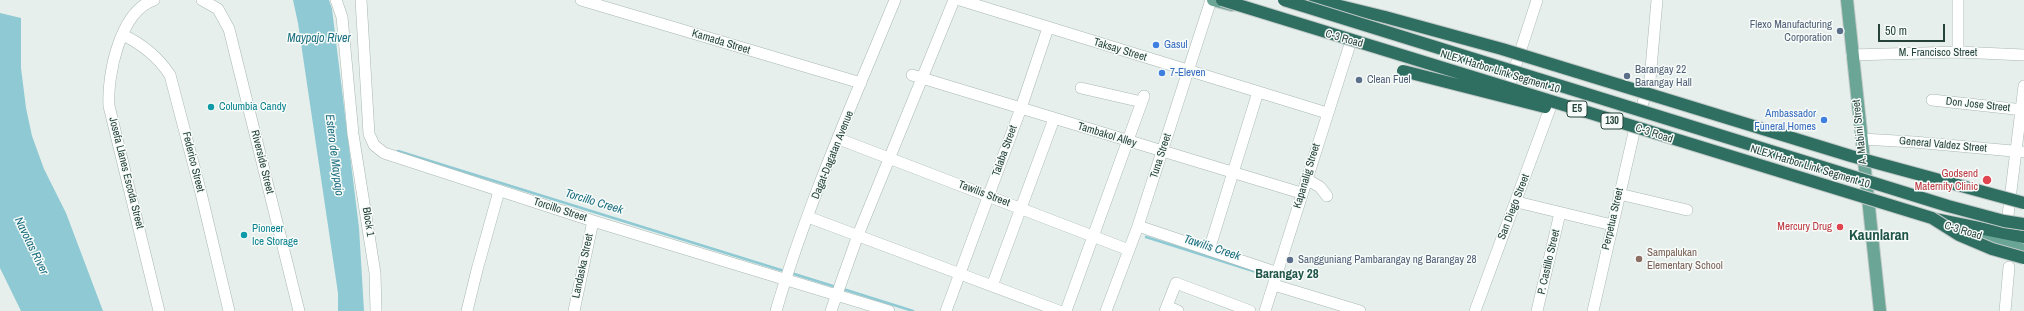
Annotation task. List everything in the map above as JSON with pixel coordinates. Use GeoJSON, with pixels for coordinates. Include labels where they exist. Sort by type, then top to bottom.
{"type":"FeatureCollection","features":[{"type":"Feature","properties":{"kind":"highway","name":"NLEX Harbor Link Segment 10"},"geometry":{"type":"LineString","coordinates":[[1222,0],[1932,218]]}},
{"type":"Feature","properties":{"kind":"highway","name":"NLEX Harbor Link Segment 10"},"geometry":{"type":"LineString","coordinates":[[1284,0],[1948,206],[2024,227]]}},
{"type":"Feature","properties":{"kind":"highway"},"geometry":{"type":"LineString","coordinates":[[1315,0],[1385,17],[1502,49],[1851,156],[2024,203]]}},
{"type":"Feature","properties":{"kind":"highway"},"geometry":{"type":"LineString","coordinates":[[1403,70],[1523,102],[1631,126]]}},
{"type":"Feature","properties":{"kind":"highway"},"geometry":{"type":"LineString","coordinates":[[1932,218],[2024,237]]}},
{"type":"Feature","properties":{"kind":"highway"},"geometry":{"type":"LineString","coordinates":[[1932,218],[1959,235],[1992,248],[2024,258]]}},
{"type":"Feature","properties":{"kind":"highway"},"geometry":{"type":"LineString","coordinates":[[2007,224],[2024,227]]}},
{"type":"Feature","properties":{"kind":"main road","name":"C-3 Road"},"geometry":{"type":"LineString","coordinates":[[1212,0],[1631,126],[1868,203],[2024,250]]}},
{"type":"Feature","properties":{"kind":"main road","name":"C-3 Road"},"geometry":{"type":"LineString","coordinates":[[1294,0],[1642,106],[2007,224]]}},
{"type":"Feature","properties":{"kind":"main road","name":"A. Mabini Street"},"geometry":{"type":"LineString","coordinates":[[1846,0],[1880,311]]}},
{"type":"Feature","properties":{"kind":"street"},"geometry":{"type":"LineString","coordinates":[[123,35],[128,22],[147,2],[154,0]]}},
{"type":"Feature","properties":{"kind":"street","name":"Riverside Street"},"geometry":{"type":"LineString","coordinates":[[202,0],[218,9],[229,29],[299,311]]}},
{"type":"Feature","properties":{"kind":"street","name":"Block 1"},"geometry":{"type":"LineString","coordinates":[[336,0],[342,17],[354,134],[375,273],[376,311]]}},
{"type":"Feature","properties":{"kind":"street"},"geometry":{"type":"LineString","coordinates":[[354,134],[369,134],[361,0]]}},
{"type":"Feature","properties":{"kind":"street","name":"Kamada Street"},"geometry":{"type":"LineString","coordinates":[[581,0],[861,83]]}},
{"type":"Feature","properties":{"kind":"street","name":"Dagat-Dagatan Avenue"},"geometry":{"type":"LineString","coordinates":[[776,311],[808,217],[895,0]]}},
{"type":"Feature","properties":{"kind":"street"},"geometry":{"type":"LineString","coordinates":[[831,311],[858,235],[889,158],[917,76],[954,0]]}},
{"type":"Feature","properties":{"kind":"street","name":"Taksay Street"},"geometry":{"type":"LineString","coordinates":[[960,0],[1327,113]]}},
{"type":"Feature","properties":{"kind":"street","name":"Tuna Street"},"geometry":{"type":"LineString","coordinates":[[1106,311],[1138,226],[1212,0]]}},
{"type":"Feature","properties":{"kind":"street"},"geometry":{"type":"LineString","coordinates":[[1508,90],[1536,0]]}},
{"type":"Feature","properties":{"kind":"street"},"geometry":{"type":"LineString","coordinates":[[1642,106],[1650,80],[1657,0]]}},
{"type":"Feature","properties":{"kind":"street"},"geometry":{"type":"LineString","coordinates":[[1958,0],[1958,52]]}},
{"type":"Feature","properties":{"kind":"street","name":"Talaba Street"},"geometry":{"type":"LineString","coordinates":[[946,311],[1021,108],[1048,28]]}},
{"type":"Feature","properties":{"kind":"street","name":"Josefa Llanes Escoda Street"},"geometry":{"type":"LineString","coordinates":[[123,35],[110,74],[109,106],[159,311]]}},
{"type":"Feature","properties":{"kind":"street","name":"Federico Street"},"geometry":{"type":"LineString","coordinates":[[123,35],[148,51],[162,63],[170,76],[201,193],[229,311]]}},
{"type":"Feature","properties":{"kind":"street","name":"Kapanalig Street"},"geometry":{"type":"LineString","coordinates":[[1265,311],[1278,273],[1301,193],[1351,41]]}},
{"type":"Feature","properties":{"kind":"street","name":"M. Francisco Street"},"geometry":{"type":"LineString","coordinates":[[1852,55],[1958,52],[2024,55]]}},
{"type":"Feature","properties":{"kind":"street","name":"Tambakol Alley"},"geometry":{"type":"LineString","coordinates":[[917,76],[1162,152],[1301,193]]}},
{"type":"Feature","properties":{"kind":"street"},"geometry":{"type":"LineString","coordinates":[[2007,224],[2020,152],[2024,86]]}},
{"type":"Feature","properties":{"kind":"street"},"geometry":{"type":"LineString","coordinates":[[1066,311],[1142,99],[1081,88]]}},
{"type":"Feature","properties":{"kind":"street"},"geometry":{"type":"LineString","coordinates":[[1210,250],[1258,92]]}},
{"type":"Feature","properties":{"kind":"street","name":"Don Jose Street"},"geometry":{"type":"LineString","coordinates":[[1932,100],[2022,110]]}},
{"type":"Feature","properties":{"kind":"street","name":"San Diego Street"},"geometry":{"type":"LineString","coordinates":[[1475,311],[1517,202],[1552,103]]}},
{"type":"Feature","properties":{"kind":"street"},"geometry":{"type":"LineString","coordinates":[[992,286],[1054,119]]}},
{"type":"Feature","properties":{"kind":"street","name":"Perpetua Street"},"geometry":{"type":"LineString","coordinates":[[1593,311],[1619,194],[1631,126]]}},
{"type":"Feature","properties":{"kind":"street","name":"Torcillo Street"},"geometry":{"type":"LineString","coordinates":[[369,134],[374,145],[384,153],[499,191],[786,278],[889,311]]}},
{"type":"Feature","properties":{"kind":"street","name":"Tawilis Street"},"geometry":{"type":"LineString","coordinates":[[839,139],[1129,250]]}},
{"type":"Feature","properties":{"kind":"street","name":"General Valdez Street"},"geometry":{"type":"LineString","coordinates":[[1862,139],[1914,142],[2020,152]]}},
{"type":"Feature","properties":{"kind":"street"},"geometry":{"type":"LineString","coordinates":[[1306,179],[1320,186],[1327,196]]}},
{"type":"Feature","properties":{"kind":"street"},"geometry":{"type":"LineString","coordinates":[[467,311],[499,191]]}},
{"type":"Feature","properties":{"kind":"street"},"geometry":{"type":"LineString","coordinates":[[1619,194],[1687,210]]}},
{"type":"Feature","properties":{"kind":"street"},"geometry":{"type":"LineString","coordinates":[[1517,202],[1612,225]]}},
{"type":"Feature","properties":{"kind":"street","name":"P. Castillo Street"},"geometry":{"type":"LineString","coordinates":[[1537,311],[1560,213]]}},
{"type":"Feature","properties":{"kind":"street"},"geometry":{"type":"LineString","coordinates":[[808,217],[1059,311]]}},
{"type":"Feature","properties":{"kind":"street","name":"Landaska Street"},"geometry":{"type":"LineString","coordinates":[[574,311],[593,220]]}},
{"type":"Feature","properties":{"kind":"street"},"geometry":{"type":"LineString","coordinates":[[1138,226],[1278,273]]}},
{"type":"Feature","properties":{"kind":"street"},"geometry":{"type":"LineString","coordinates":[[2005,311],[2009,267]]}},
{"type":"Feature","properties":{"kind":"street"},"geometry":{"type":"LineString","coordinates":[[1178,311],[1166,308],[1176,282],[1250,311]]}},
{"type":"Feature","properties":{"kind":"street"},"geometry":{"type":"LineString","coordinates":[[1274,285],[1360,311]]}},
{"type":"Feature","properties":{"kind":"water","name":"Maypajo River"},"geometry":{"type":"Polygon","coordinates":[[[293,0],[329,0],[332,9],[359,228],[364,311],[338,311],[338,293],[298,23],[293,0]]]}},
{"type":"Feature","properties":{"kind":"water","name":"Navotas River"},"geometry":{"type":"Polygon","coordinates":[[[0,13],[21,18],[21,68],[26,108],[32,136],[44,169],[66,213],[103,311],[21,311],[0,268],[0,13]]]}},
{"type":"Feature","properties":{"kind":"waterway","name":"Torcillo Creek"},"geometry":{"type":"LineString","coordinates":[[398,151],[784,271]]}},
{"type":"Feature","properties":{"kind":"waterway","name":"Tawilis Creek"},"geometry":{"type":"LineString","coordinates":[[1146,237],[1272,277]]}},
{"type":"Feature","properties":{"kind":"waterway","name":"Torcillo Creek"},"geometry":{"type":"LineString","coordinates":[[791,273],[836,287]]}},
{"type":"Feature","properties":{"kind":"waterway","name":"Torcillo Creek"},"geometry":{"type":"LineString","coordinates":[[843,289],[913,311]]}},
{"type":"Feature","properties":{"kind":"place","name":"Flexo Manufacturing Corporation"},"geometry":{"type":"Point","coordinates":[1840,31]}},
{"type":"Feature","properties":{"kind":"place","name":"Gasul"},"geometry":{"type":"Point","coordinates":[1156,45]}},
{"type":"Feature","properties":{"kind":"place","name":"7-Eleven"},"geometry":{"type":"Point","coordinates":[1162,73]}},
{"type":"Feature","properties":{"kind":"place","name":"Barangay 22 Barangay Hall"},"geometry":{"type":"Point","coordinates":[1627,76]}},
{"type":"Feature","properties":{"kind":"place","name":"Clean Fuel"},"geometry":{"type":"Point","coordinates":[1359,80]}},
{"type":"Feature","properties":{"kind":"place","name":"Columbia Candy"},"geometry":{"type":"Point","coordinates":[211,107]}},
{"type":"Feature","properties":{"kind":"place","name":"Ambassador Funeral Homes"},"geometry":{"type":"Point","coordinates":[1824,120]}},
{"type":"Feature","properties":{"kind":"place","name":"Godsend Maternity Clinic"},"geometry":{"type":"Point","coordinates":[1987,180]}},
{"type":"Feature","properties":{"kind":"place","name":"Mercury Drug"},"geometry":{"type":"Point","coordinates":[1840,227]}},
{"type":"Feature","properties":{"kind":"place","name":"Pioneer Ice Storage"},"geometry":{"type":"Point","coordinates":[244,235]}},
{"type":"Feature","properties":{"kind":"place","name":"Sampalukan Elementary School"},"geometry":{"type":"Point","coordinates":[1639,259]}},
{"type":"Feature","properties":{"kind":"place","name":"Sangguniang Pambarangay ng Barangay 28"},"geometry":{"type":"Point","coordinates":[1290,260]}},
{"type":"Feature","properties":{"kind":"district","name":"Kaunlaran"},"geometry":{"type":"Point","coordinates":[1879,236]}},
{"type":"Feature","properties":{"kind":"district","name":"Barangay 28"},"geometry":{"type":"Point","coordinates":[1287,275]}},
{"type":"Feature","properties":{"kind":"water label","name":"Estero de Maypajo"},"geometry":{"type":"Point","coordinates":[334,155]}}]}
